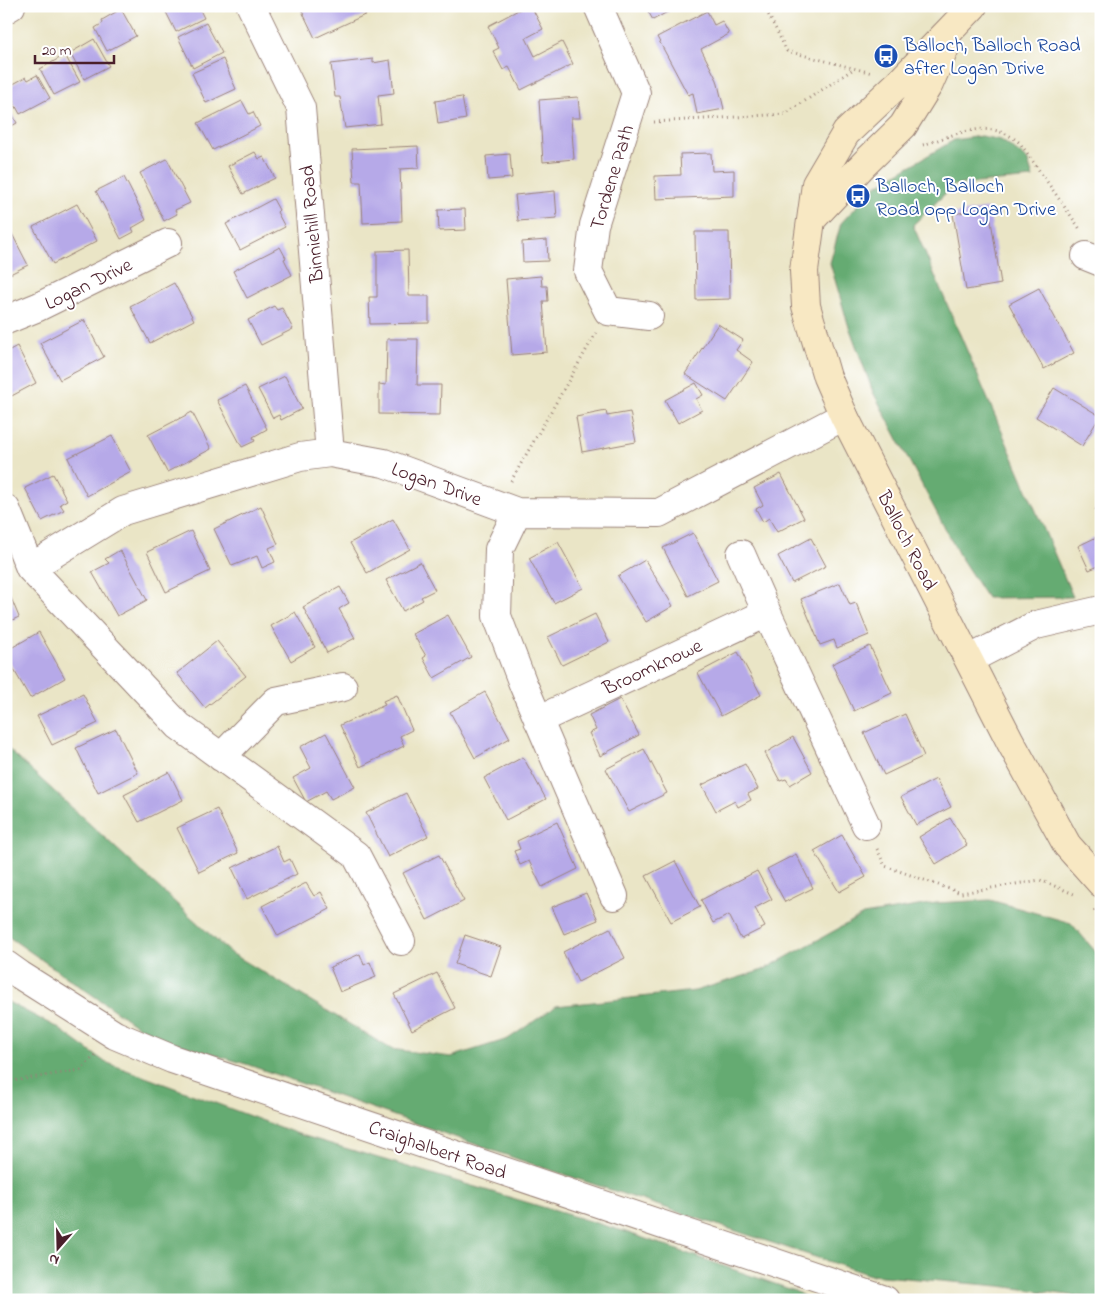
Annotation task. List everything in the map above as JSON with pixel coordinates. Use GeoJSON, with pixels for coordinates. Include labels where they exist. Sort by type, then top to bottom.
{"type":"FeatureCollection","features":[{"type":"Feature","properties":{"kind":"street"},"geometry":{"type":"LineString","coordinates":[[6,9],[11,6]]}},
{"type":"Feature","properties":{"kind":"street","name":"Binniehill Road"},"geometry":{"type":"LineString","coordinates":[[251,6],[301,108],[330,454]]}},
{"type":"Feature","properties":{"kind":"street","name":"Tordene Path"},"geometry":{"type":"LineString","coordinates":[[598,6],[636,93],[594,225],[588,271],[608,311]]}},
{"type":"Feature","properties":{"kind":"street","name":"Balloch Road"},"geometry":{"type":"LineString","coordinates":[[964,16],[902,80],[846,133],[816,184],[804,271],[806,306],[827,377],[844,416],[1010,740],[1095,894]]}},
{"type":"Feature","properties":{"kind":"street","name":"Balloch Road"},"geometry":{"type":"LineString","coordinates":[[812,219],[903,126],[929,84],[964,16]]}},
{"type":"Feature","properties":{"kind":"street","name":"Logan Drive"},"geometry":{"type":"LineString","coordinates":[[6,320],[38,307],[168,243]]}},
{"type":"Feature","properties":{"kind":"street"},"geometry":{"type":"LineString","coordinates":[[608,311],[649,316]]}},
{"type":"Feature","properties":{"kind":"street","name":"Logan Drive"},"geometry":{"type":"LineString","coordinates":[[30,568],[124,510],[300,457],[330,454],[384,463],[507,509],[659,513],[844,416]]}},
{"type":"Feature","properties":{"kind":"street"},"geometry":{"type":"LineString","coordinates":[[6,509],[30,568],[179,726],[356,855],[401,941]]}},
{"type":"Feature","properties":{"kind":"street"},"geometry":{"type":"LineString","coordinates":[[507,509],[499,549],[497,616],[538,720],[614,896]]}},
{"type":"Feature","properties":{"kind":"street"},"geometry":{"type":"LineString","coordinates":[[741,554],[866,825]]}},
{"type":"Feature","properties":{"kind":"street"},"geometry":{"type":"LineString","coordinates":[[970,660],[1036,625],[1101,610]]}},
{"type":"Feature","properties":{"kind":"street","name":"Broomknowe"},"geometry":{"type":"LineString","coordinates":[[538,720],[767,613]]}},
{"type":"Feature","properties":{"kind":"street"},"geometry":{"type":"LineString","coordinates":[[221,757],[276,701],[343,687]]}},
{"type":"Feature","properties":{"kind":"street","name":"Balloch Road"},"geometry":{"type":"LineString","coordinates":[[1067,845],[1101,866]]}},
{"type":"Feature","properties":{"kind":"street","name":"Craighalbert Road"},"geometry":{"type":"LineString","coordinates":[[6,965],[115,1035],[172,1059],[884,1300]]}},
{"type":"Feature","properties":{"kind":"path"},"geometry":{"type":"LineString","coordinates":[[764,6],[787,51],[902,80]]}},
{"type":"Feature","properties":{"kind":"path"},"geometry":{"type":"LineString","coordinates":[[626,124],[785,114],[855,68]]}},
{"type":"Feature","properties":{"kind":"path"},"geometry":{"type":"LineString","coordinates":[[919,146],[962,133],[990,128],[1014,138],[1020,143],[1090,251]]}},
{"type":"Feature","properties":{"kind":"path"},"geometry":{"type":"LineString","coordinates":[[507,509],[608,311]]}},
{"type":"Feature","properties":{"kind":"path"},"geometry":{"type":"LineString","coordinates":[[866,825],[885,866],[961,893],[1040,880],[1076,895]]}},
{"type":"Feature","properties":{"kind":"path"},"geometry":{"type":"LineString","coordinates":[[1095,894],[1101,917]]}},
{"type":"Feature","properties":{"kind":"path"},"geometry":{"type":"LineString","coordinates":[[6,1082],[81,1070],[115,1035]]}},
{"type":"Feature","properties":{"kind":"green space"},"geometry":{"type":"Polygon","coordinates":[[[981,136],[1001,140],[1027,159],[1033,178],[954,185],[913,225],[1073,597],[987,598],[959,555],[873,392],[848,324],[830,263],[841,223],[876,186],[954,140],[981,136]]]}},
{"type":"Feature","properties":{"kind":"green space"},"geometry":{"type":"Polygon","coordinates":[[[6,747],[228,951],[391,1049],[451,1057],[508,1039],[556,1006],[695,991],[763,970],[863,915],[936,903],[990,900],[1071,923],[1101,958],[1101,1299],[999,1286],[870,1275],[526,1162],[246,1064],[153,1037],[6,935],[6,747]]]}},
{"type":"Feature","properties":{"kind":"green space"},"geometry":{"type":"Polygon","coordinates":[[[6,1001],[58,1028],[105,1062],[301,1135],[623,1231],[795,1291],[810,1300],[6,1300],[6,1001]]]}},
{"type":"Feature","properties":{"kind":"building"},"geometry":{"type":"Polygon","coordinates":[[[163,6],[198,6],[204,18],[176,32],[163,6]]]}},
{"type":"Feature","properties":{"kind":"building"},"geometry":{"type":"Polygon","coordinates":[[[307,6],[384,6],[315,38],[301,9],[307,6]]]}},
{"type":"Feature","properties":{"kind":"building"},"geometry":{"type":"Polygon","coordinates":[[[526,6],[531,6],[543,29],[526,38],[535,56],[562,42],[573,64],[521,90],[509,67],[503,70],[493,51],[499,48],[488,26],[526,6]]]}},
{"type":"Feature","properties":{"kind":"building"},"geometry":{"type":"Polygon","coordinates":[[[645,6],[678,6],[653,20],[645,6]]]}},
{"type":"Feature","properties":{"kind":"building"},"geometry":{"type":"Polygon","coordinates":[[[121,9],[136,36],[107,51],[95,28],[103,23],[102,20],[121,9]]]}},
{"type":"Feature","properties":{"kind":"building"},"geometry":{"type":"Polygon","coordinates":[[[707,11],[714,25],[722,21],[729,34],[701,49],[717,80],[724,109],[697,114],[693,93],[688,95],[657,37],[707,11]]]}},
{"type":"Feature","properties":{"kind":"building"},"geometry":{"type":"Polygon","coordinates":[[[206,23],[222,53],[193,68],[178,37],[206,23]]]}},
{"type":"Feature","properties":{"kind":"building"},"geometry":{"type":"Polygon","coordinates":[[[94,39],[109,66],[84,79],[70,53],[94,39]]]}},
{"type":"Feature","properties":{"kind":"building"},"geometry":{"type":"Polygon","coordinates":[[[65,55],[80,82],[54,95],[40,69],[65,55]]]}},
{"type":"Feature","properties":{"kind":"building"},"geometry":{"type":"Polygon","coordinates":[[[223,59],[236,89],[206,103],[192,73],[223,59]]]}},
{"type":"Feature","properties":{"kind":"building"},"geometry":{"type":"Polygon","coordinates":[[[373,59],[373,63],[390,60],[394,93],[378,95],[381,124],[345,128],[340,97],[335,97],[331,64],[373,59]]]}},
{"type":"Feature","properties":{"kind":"building"},"geometry":{"type":"Polygon","coordinates":[[[37,75],[50,98],[20,114],[6,88],[26,77],[28,80],[37,75]]]}},
{"type":"Feature","properties":{"kind":"building"},"geometry":{"type":"Polygon","coordinates":[[[462,97],[466,119],[438,124],[435,101],[462,97]]]}},
{"type":"Feature","properties":{"kind":"building"},"geometry":{"type":"Polygon","coordinates":[[[578,97],[580,118],[571,118],[574,159],[543,162],[539,100],[578,97]]]}},
{"type":"Feature","properties":{"kind":"building"},"geometry":{"type":"Polygon","coordinates":[[[242,101],[249,114],[253,112],[260,126],[213,150],[198,123],[242,101]]]}},
{"type":"Feature","properties":{"kind":"building"},"geometry":{"type":"Polygon","coordinates":[[[6,103],[17,123],[6,129],[6,103]]]}},
{"type":"Feature","properties":{"kind":"building"},"geometry":{"type":"Polygon","coordinates":[[[418,146],[419,168],[400,169],[402,221],[363,223],[361,182],[354,182],[352,149],[418,146]]]}},
{"type":"Feature","properties":{"kind":"building"},"geometry":{"type":"Polygon","coordinates":[[[255,152],[259,159],[264,157],[275,178],[243,194],[228,166],[255,152]]]}},
{"type":"Feature","properties":{"kind":"building"},"geometry":{"type":"Polygon","coordinates":[[[711,153],[712,171],[734,170],[734,196],[656,199],[655,176],[681,175],[680,154],[711,153]]]}},
{"type":"Feature","properties":{"kind":"building"},"geometry":{"type":"Polygon","coordinates":[[[510,154],[512,178],[488,180],[486,156],[510,154]]]}},
{"type":"Feature","properties":{"kind":"building"},"geometry":{"type":"Polygon","coordinates":[[[167,159],[190,203],[175,210],[177,214],[164,221],[140,173],[167,159]]]}},
{"type":"Feature","properties":{"kind":"building"},"geometry":{"type":"Polygon","coordinates":[[[124,177],[146,220],[132,228],[134,232],[121,239],[96,191],[124,177]]]}},
{"type":"Feature","properties":{"kind":"building"},"geometry":{"type":"Polygon","coordinates":[[[555,191],[557,218],[518,221],[515,195],[555,191]]]}},
{"type":"Feature","properties":{"kind":"building"},"geometry":{"type":"Polygon","coordinates":[[[273,199],[285,227],[240,250],[226,224],[273,199]]]}},
{"type":"Feature","properties":{"kind":"building"},"geometry":{"type":"Polygon","coordinates":[[[77,204],[97,241],[53,264],[33,227],[77,204]]]}},
{"type":"Feature","properties":{"kind":"building"},"geometry":{"type":"Polygon","coordinates":[[[989,208],[1001,284],[966,290],[953,214],[989,208]]]}},
{"type":"Feature","properties":{"kind":"building"},"geometry":{"type":"Polygon","coordinates":[[[465,209],[466,230],[439,231],[438,210],[465,209]]]}},
{"type":"Feature","properties":{"kind":"building"},"geometry":{"type":"Polygon","coordinates":[[[9,228],[28,265],[6,276],[6,229],[9,228]]]}},
{"type":"Feature","properties":{"kind":"building"},"geometry":{"type":"Polygon","coordinates":[[[695,232],[729,232],[730,299],[696,300],[695,232]]]}},
{"type":"Feature","properties":{"kind":"building"},"geometry":{"type":"Polygon","coordinates":[[[547,240],[548,261],[523,262],[522,242],[547,240]]]}},
{"type":"Feature","properties":{"kind":"building"},"geometry":{"type":"Polygon","coordinates":[[[280,247],[292,275],[247,298],[233,271],[280,247]]]}},
{"type":"Feature","properties":{"kind":"building"},"geometry":{"type":"Polygon","coordinates":[[[408,250],[409,296],[429,296],[429,323],[370,324],[369,297],[377,297],[377,251],[408,250]]]}},
{"type":"Feature","properties":{"kind":"building"},"geometry":{"type":"Polygon","coordinates":[[[541,276],[542,286],[547,286],[548,301],[543,301],[547,352],[512,355],[506,279],[541,276]]]}},
{"type":"Feature","properties":{"kind":"building"},"geometry":{"type":"Polygon","coordinates":[[[174,283],[194,320],[150,343],[130,306],[174,283]]]}},
{"type":"Feature","properties":{"kind":"building"},"geometry":{"type":"Polygon","coordinates":[[[1039,288],[1074,353],[1044,369],[1009,304],[1039,288]]]}},
{"type":"Feature","properties":{"kind":"building"},"geometry":{"type":"Polygon","coordinates":[[[274,306],[277,310],[282,308],[293,329],[261,345],[248,320],[274,306]]]}},
{"type":"Feature","properties":{"kind":"building"},"geometry":{"type":"Polygon","coordinates":[[[84,320],[104,357],[60,380],[40,343],[84,320]]]}},
{"type":"Feature","properties":{"kind":"building"},"geometry":{"type":"Polygon","coordinates":[[[718,324],[743,340],[736,350],[753,362],[727,401],[685,374],[718,324]]]}},
{"type":"Feature","properties":{"kind":"building"},"geometry":{"type":"Polygon","coordinates":[[[387,339],[418,339],[417,385],[441,385],[440,415],[379,414],[379,384],[386,385],[387,339]]]}},
{"type":"Feature","properties":{"kind":"building"},"geometry":{"type":"Polygon","coordinates":[[[17,346],[36,383],[6,399],[6,352],[17,346]]]}},
{"type":"Feature","properties":{"kind":"building"},"geometry":{"type":"Polygon","coordinates":[[[285,376],[302,409],[281,420],[279,415],[273,418],[258,389],[285,376]]]}},
{"type":"Feature","properties":{"kind":"building"},"geometry":{"type":"Polygon","coordinates":[[[696,383],[703,395],[696,399],[702,410],[678,423],[665,400],[696,383]]]}},
{"type":"Feature","properties":{"kind":"building"},"geometry":{"type":"Polygon","coordinates":[[[245,386],[267,429],[253,437],[255,441],[242,447],[217,400],[245,386]]]}},
{"type":"Feature","properties":{"kind":"building"},"geometry":{"type":"Polygon","coordinates":[[[1054,388],[1100,416],[1082,446],[1036,417],[1054,388]]]}},
{"type":"Feature","properties":{"kind":"building"},"geometry":{"type":"Polygon","coordinates":[[[606,411],[607,416],[630,412],[636,442],[582,452],[576,417],[606,411]]]}},
{"type":"Feature","properties":{"kind":"building"},"geometry":{"type":"Polygon","coordinates":[[[192,412],[211,449],[167,472],[148,435],[192,412]]]}},
{"type":"Feature","properties":{"kind":"building"},"geometry":{"type":"Polygon","coordinates":[[[112,436],[131,472],[87,496],[68,458],[112,436]]]}},
{"type":"Feature","properties":{"kind":"building"},"geometry":{"type":"Polygon","coordinates":[[[53,474],[67,500],[60,504],[64,510],[42,521],[25,488],[53,474]]]}},
{"type":"Feature","properties":{"kind":"building"},"geometry":{"type":"Polygon","coordinates":[[[781,474],[804,518],[777,532],[769,518],[763,522],[756,509],[763,505],[754,488],[781,474]]]}},
{"type":"Feature","properties":{"kind":"building"},"geometry":{"type":"Polygon","coordinates":[[[261,506],[278,544],[269,548],[275,562],[262,568],[257,556],[232,566],[214,529],[261,506]]]}},
{"type":"Feature","properties":{"kind":"building"},"geometry":{"type":"Polygon","coordinates":[[[1101,507],[1101,522],[1095,509],[1101,507]]]}},
{"type":"Feature","properties":{"kind":"building"},"geometry":{"type":"Polygon","coordinates":[[[393,519],[410,549],[367,573],[350,543],[393,519]]]}},
{"type":"Feature","properties":{"kind":"building"},"geometry":{"type":"Polygon","coordinates":[[[191,531],[210,571],[166,592],[147,552],[191,531]]]}},
{"type":"Feature","properties":{"kind":"building"},"geometry":{"type":"Polygon","coordinates":[[[693,533],[718,581],[688,596],[663,548],[693,533]]]}},
{"type":"Feature","properties":{"kind":"building"},"geometry":{"type":"Polygon","coordinates":[[[1101,535],[1101,565],[1089,570],[1078,546],[1101,535]]]}},
{"type":"Feature","properties":{"kind":"building"},"geometry":{"type":"Polygon","coordinates":[[[811,538],[826,566],[792,583],[778,556],[811,538]]]}},
{"type":"Feature","properties":{"kind":"building"},"geometry":{"type":"Polygon","coordinates":[[[558,542],[583,588],[554,603],[529,558],[558,542]]]}},
{"type":"Feature","properties":{"kind":"building"},"geometry":{"type":"Polygon","coordinates":[[[120,550],[147,600],[117,616],[92,572],[109,563],[105,559],[120,550]]]}},
{"type":"Feature","properties":{"kind":"building"},"geometry":{"type":"Polygon","coordinates":[[[645,560],[673,606],[646,622],[618,576],[645,560]]]}},
{"type":"Feature","properties":{"kind":"building"},"geometry":{"type":"Polygon","coordinates":[[[420,562],[435,590],[421,597],[423,600],[403,611],[386,580],[420,562]]]}},
{"type":"Feature","properties":{"kind":"building"},"geometry":{"type":"Polygon","coordinates":[[[840,583],[850,605],[856,603],[869,635],[837,648],[834,640],[820,645],[801,599],[840,583]]]}},
{"type":"Feature","properties":{"kind":"building"},"geometry":{"type":"Polygon","coordinates":[[[6,586],[19,617],[6,623],[6,586]]]}},
{"type":"Feature","properties":{"kind":"building"},"geometry":{"type":"Polygon","coordinates":[[[340,587],[349,603],[339,609],[355,638],[327,653],[303,607],[340,587]]]}},
{"type":"Feature","properties":{"kind":"building"},"geometry":{"type":"Polygon","coordinates":[[[295,612],[315,647],[291,661],[271,626],[295,612]]]}},
{"type":"Feature","properties":{"kind":"building"},"geometry":{"type":"Polygon","coordinates":[[[595,614],[609,642],[562,665],[548,637],[595,614]]]}},
{"type":"Feature","properties":{"kind":"building"},"geometry":{"type":"Polygon","coordinates":[[[448,615],[471,657],[434,678],[423,658],[426,656],[413,634],[448,615]]]}},
{"type":"Feature","properties":{"kind":"building"},"geometry":{"type":"Polygon","coordinates":[[[39,632],[65,678],[30,698],[6,656],[6,651],[39,632]]]}},
{"type":"Feature","properties":{"kind":"building"},"geometry":{"type":"Polygon","coordinates":[[[217,641],[246,676],[205,708],[177,673],[217,641]]]}},
{"type":"Feature","properties":{"kind":"building"},"geometry":{"type":"Polygon","coordinates":[[[870,646],[892,693],[854,711],[832,664],[870,646]]]}},
{"type":"Feature","properties":{"kind":"building"},"geometry":{"type":"Polygon","coordinates":[[[738,652],[761,695],[721,716],[698,673],[738,652]]]}},
{"type":"Feature","properties":{"kind":"building"},"geometry":{"type":"Polygon","coordinates":[[[485,692],[510,738],[475,758],[450,712],[485,692]]]}},
{"type":"Feature","properties":{"kind":"building"},"geometry":{"type":"Polygon","coordinates":[[[83,694],[98,723],[52,745],[37,716],[83,694]]]}},
{"type":"Feature","properties":{"kind":"building"},"geometry":{"type":"Polygon","coordinates":[[[397,695],[412,730],[400,736],[404,746],[360,767],[340,725],[385,705],[383,701],[397,695]]]}},
{"type":"Feature","properties":{"kind":"building"},"geometry":{"type":"Polygon","coordinates":[[[620,699],[639,735],[600,756],[589,733],[596,730],[589,715],[620,699]]]}},
{"type":"Feature","properties":{"kind":"building"},"geometry":{"type":"Polygon","coordinates":[[[905,714],[924,756],[884,775],[864,733],[905,714]]]}},
{"type":"Feature","properties":{"kind":"building"},"geometry":{"type":"Polygon","coordinates":[[[116,729],[138,773],[98,793],[76,748],[116,729]]]}},
{"type":"Feature","properties":{"kind":"building"},"geometry":{"type":"Polygon","coordinates":[[[326,733],[355,787],[331,799],[326,791],[306,802],[293,778],[311,768],[300,747],[326,733]]]}},
{"type":"Feature","properties":{"kind":"building"},"geometry":{"type":"Polygon","coordinates":[[[793,737],[812,772],[790,785],[786,779],[780,781],[765,753],[793,737]]]}},
{"type":"Feature","properties":{"kind":"building"},"geometry":{"type":"Polygon","coordinates":[[[644,749],[667,793],[629,812],[606,769],[644,749]]]}},
{"type":"Feature","properties":{"kind":"building"},"geometry":{"type":"Polygon","coordinates":[[[523,757],[546,799],[506,820],[484,778],[523,757]]]}},
{"type":"Feature","properties":{"kind":"building"},"geometry":{"type":"Polygon","coordinates":[[[745,764],[758,789],[748,794],[751,800],[738,807],[735,801],[716,811],[702,785],[745,764]]]}},
{"type":"Feature","properties":{"kind":"building"},"geometry":{"type":"Polygon","coordinates":[[[169,772],[183,800],[139,822],[124,795],[169,772]]]}},
{"type":"Feature","properties":{"kind":"building"},"geometry":{"type":"Polygon","coordinates":[[[936,779],[951,807],[916,825],[901,797],[936,779]]]}},
{"type":"Feature","properties":{"kind":"building"},"geometry":{"type":"Polygon","coordinates":[[[406,793],[428,836],[388,857],[366,813],[406,793]]]}},
{"type":"Feature","properties":{"kind":"building"},"geometry":{"type":"Polygon","coordinates":[[[217,809],[238,853],[199,872],[177,828],[217,809]]]}},
{"type":"Feature","properties":{"kind":"building"},"geometry":{"type":"Polygon","coordinates":[[[950,818],[967,845],[936,864],[919,837],[950,818]]]}},
{"type":"Feature","properties":{"kind":"building"},"geometry":{"type":"Polygon","coordinates":[[[557,822],[578,869],[542,887],[529,861],[520,865],[514,851],[520,849],[517,841],[557,822]]]}},
{"type":"Feature","properties":{"kind":"building"},"geometry":{"type":"Polygon","coordinates":[[[842,835],[866,877],[839,892],[814,851],[842,835]]]}},
{"type":"Feature","properties":{"kind":"building"},"geometry":{"type":"Polygon","coordinates":[[[277,846],[284,862],[290,859],[297,874],[247,899],[232,868],[277,846]]]}},
{"type":"Feature","properties":{"kind":"building"},"geometry":{"type":"Polygon","coordinates":[[[796,854],[813,888],[785,902],[767,869],[796,854]]]}},
{"type":"Feature","properties":{"kind":"building"},"geometry":{"type":"Polygon","coordinates":[[[439,855],[464,901],[427,920],[403,873],[439,855]]]}},
{"type":"Feature","properties":{"kind":"building"},"geometry":{"type":"Polygon","coordinates":[[[675,861],[700,907],[671,922],[646,876],[675,861]]]}},
{"type":"Feature","properties":{"kind":"building"},"geometry":{"type":"Polygon","coordinates":[[[757,871],[772,899],[755,908],[765,927],[741,939],[729,915],[713,923],[701,900],[757,871]]]}},
{"type":"Feature","properties":{"kind":"building"},"geometry":{"type":"Polygon","coordinates":[[[306,883],[314,896],[321,892],[330,909],[278,936],[262,906],[306,883]]]}},
{"type":"Feature","properties":{"kind":"building"},"geometry":{"type":"Polygon","coordinates":[[[586,893],[598,920],[564,934],[552,907],[586,893]]]}},
{"type":"Feature","properties":{"kind":"building"},"geometry":{"type":"Polygon","coordinates":[[[610,928],[625,958],[578,982],[563,952],[610,928]]]}},
{"type":"Feature","properties":{"kind":"building"},"geometry":{"type":"Polygon","coordinates":[[[465,935],[501,947],[491,976],[455,964],[465,935]]]}},
{"type":"Feature","properties":{"kind":"building"},"geometry":{"type":"Polygon","coordinates":[[[360,954],[364,965],[370,962],[376,977],[340,992],[330,967],[360,954]]]}},
{"type":"Feature","properties":{"kind":"building"},"geometry":{"type":"Polygon","coordinates":[[[437,973],[455,1008],[412,1030],[394,994],[437,973]]]}},
{"type":"Feature","properties":{"kind":"place","name":"Balloch, Balloch Road after Logan Drive"},"geometry":{"type":"Point","coordinates":[886,56]}},
{"type":"Feature","properties":{"kind":"place","name":"Balloch, Balloch Road opp Logan Drive"},"geometry":{"type":"Point","coordinates":[858,196]}}]}
